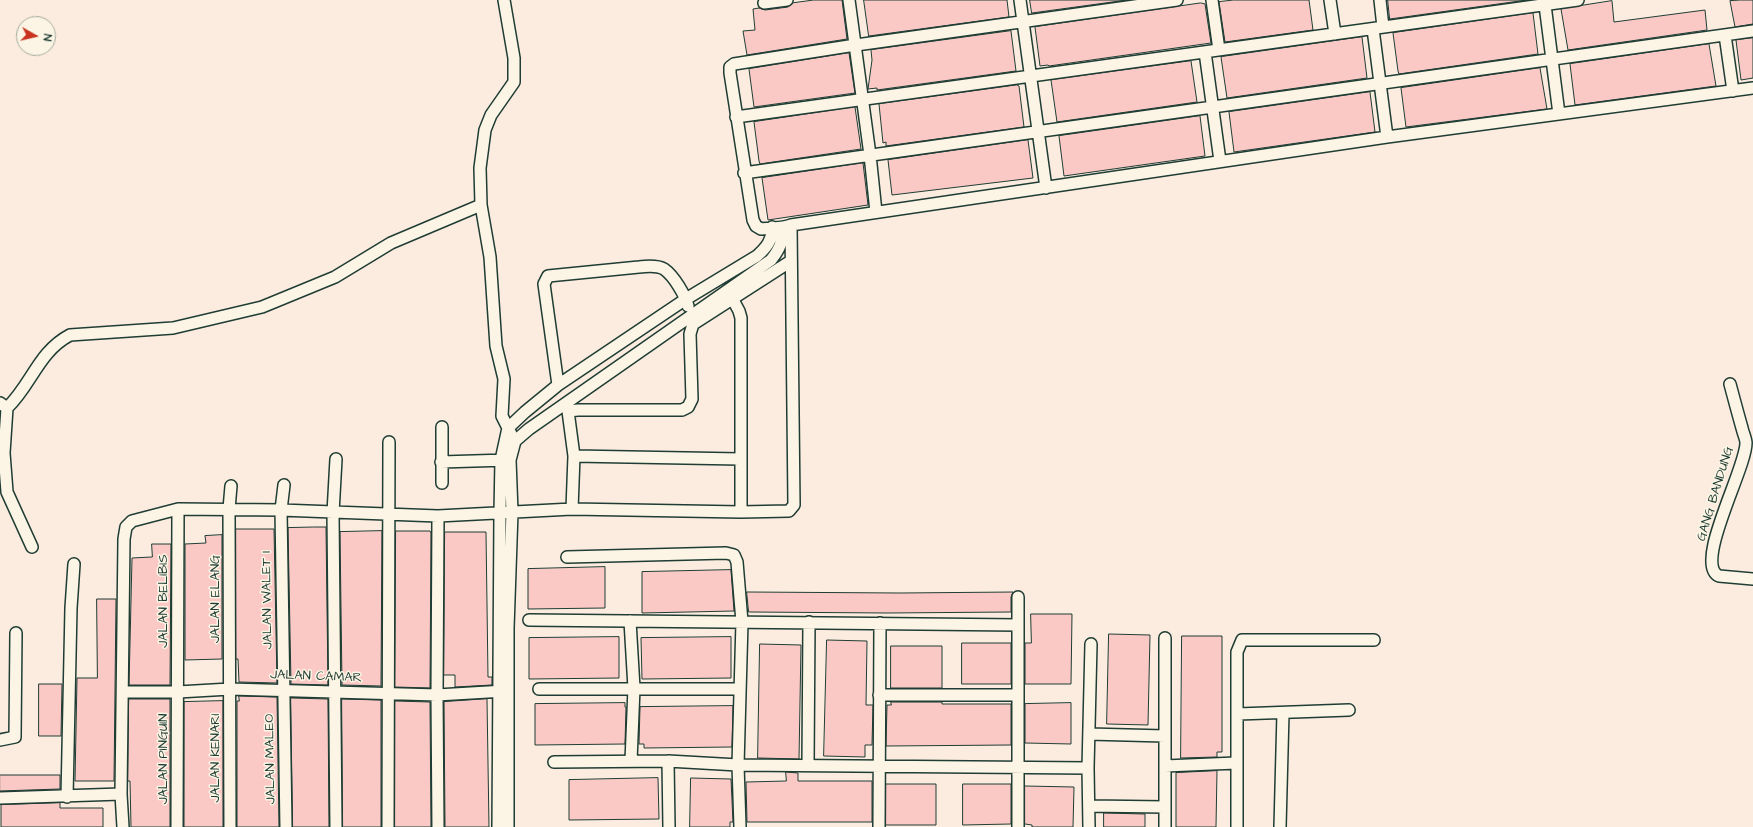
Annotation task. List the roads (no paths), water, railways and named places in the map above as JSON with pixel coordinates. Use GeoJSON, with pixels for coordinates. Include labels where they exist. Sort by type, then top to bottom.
{"type":"FeatureCollection","features":[{"type":"Feature","properties":{"kind":"street"},"geometry":{"type":"LineString","coordinates":[[504,0],[514,58],[514,82],[491,115],[485,130],[480,168],[481,205],[490,257],[496,346],[504,379],[502,416],[515,441]]}},
{"type":"Feature","properties":{"kind":"street"},"geometry":{"type":"LineString","coordinates":[[764,3],[787,0]]}},
{"type":"Feature","properties":{"kind":"street"},"geometry":{"type":"LineString","coordinates":[[849,0],[870,155],[876,212]]}},
{"type":"Feature","properties":{"kind":"street"},"geometry":{"type":"LineString","coordinates":[[1020,0],[1046,188]]}},
{"type":"Feature","properties":{"kind":"street"},"geometry":{"type":"LineString","coordinates":[[1177,0],[855,45],[734,64],[730,67],[730,73],[736,118],[744,173],[753,220],[756,226],[761,229],[781,227],[1387,137],[1753,88]]}},
{"type":"Feature","properties":{"kind":"street"},"geometry":{"type":"LineString","coordinates":[[1212,0],[1219,50]]}},
{"type":"Feature","properties":{"kind":"street"},"geometry":{"type":"LineString","coordinates":[[1330,0],[1335,34]]}},
{"type":"Feature","properties":{"kind":"street"},"geometry":{"type":"LineString","coordinates":[[1380,0],[1378,28],[1380,84],[1387,137]]}},
{"type":"Feature","properties":{"kind":"street"},"geometry":{"type":"LineString","coordinates":[[736,118],[1573,0]]}},
{"type":"Feature","properties":{"kind":"street"},"geometry":{"type":"LineString","coordinates":[[1545,5],[1559,114]]}},
{"type":"Feature","properties":{"kind":"street"},"geometry":{"type":"LineString","coordinates":[[744,173],[1753,31]]}},
{"type":"Feature","properties":{"kind":"street"},"geometry":{"type":"LineString","coordinates":[[1725,35],[1733,91]]}},
{"type":"Feature","properties":{"kind":"street"},"geometry":{"type":"LineString","coordinates":[[1205,52],[1220,161]]}},
{"type":"Feature","properties":{"kind":"street"},"geometry":{"type":"LineString","coordinates":[[32,547],[7,492],[3,406],[22,392],[48,350],[58,341],[70,335],[173,328],[262,307],[335,277],[391,242],[481,205]]}},
{"type":"Feature","properties":{"kind":"street"},"geometry":{"type":"LineString","coordinates":[[123,827],[121,794],[124,539],[126,527],[137,519],[178,509],[281,510],[333,514],[438,516],[500,512],[572,510],[741,512],[789,511],[794,505],[791,261],[781,227]]}},
{"type":"Feature","properties":{"kind":"street"},"geometry":{"type":"LineString","coordinates":[[508,827],[503,691],[500,512],[508,428],[525,412],[558,386],[686,300],[757,256],[766,248],[770,240],[781,227]]}},
{"type":"Feature","properties":{"kind":"street"},"geometry":{"type":"LineString","coordinates":[[498,827],[512,512],[505,460],[515,441],[521,434],[566,407],[694,319],[771,260],[781,244],[783,235],[781,227]]}},
{"type":"Feature","properties":{"kind":"street"},"geometry":{"type":"LineString","coordinates":[[566,407],[578,410],[682,410],[688,406],[692,399],[690,328],[694,319],[732,298],[791,261]]}},
{"type":"Feature","properties":{"kind":"street"},"geometry":{"type":"LineString","coordinates":[[558,386],[544,284],[548,276],[652,266],[664,268],[671,276],[686,300],[694,319]]}},
{"type":"Feature","properties":{"kind":"street"},"geometry":{"type":"LineString","coordinates":[[732,298],[741,318],[741,512]]}},
{"type":"Feature","properties":{"kind":"street","name":"GANG BANDUNG"},"geometry":{"type":"LineString","coordinates":[[1730,384],[1749,443],[1717,532],[1711,560],[1712,570],[1714,574],[1719,576],[1753,579]]}},
{"type":"Feature","properties":{"kind":"street"},"geometry":{"type":"LineString","coordinates":[[566,407],[574,456],[572,510]]}},
{"type":"Feature","properties":{"kind":"street"},"geometry":{"type":"LineString","coordinates":[[442,427],[442,483]]}},
{"type":"Feature","properties":{"kind":"street"},"geometry":{"type":"LineString","coordinates":[[388,827],[387,693],[389,442]]}},
{"type":"Feature","properties":{"kind":"street"},"geometry":{"type":"LineString","coordinates":[[574,456],[740,459]]}},
{"type":"Feature","properties":{"kind":"street"},"geometry":{"type":"LineString","coordinates":[[336,459],[333,514],[336,827]]}},
{"type":"Feature","properties":{"kind":"street"},"geometry":{"type":"LineString","coordinates":[[441,462],[505,460]]}},
{"type":"Feature","properties":{"kind":"street","name":"JALAN WALET I"},"geometry":{"type":"LineString","coordinates":[[283,690],[281,510],[284,485]]}},
{"type":"Feature","properties":{"kind":"street","name":"JALAN ELANG"},"geometry":{"type":"LineString","coordinates":[[230,689],[229,509],[231,486]]}},
{"type":"Feature","properties":{"kind":"street","name":"JALAN BELIBIS"},"geometry":{"type":"LineString","coordinates":[[178,509],[178,692]]}},
{"type":"Feature","properties":{"kind":"street"},"geometry":{"type":"LineString","coordinates":[[438,516],[438,827]]}},
{"type":"Feature","properties":{"kind":"street"},"geometry":{"type":"LineString","coordinates":[[567,557],[726,553],[734,555],[737,562],[742,622],[738,765],[740,827]]}},
{"type":"Feature","properties":{"kind":"street"},"geometry":{"type":"LineString","coordinates":[[67,797],[71,608],[74,564]]}},
{"type":"Feature","properties":{"kind":"street"},"geometry":{"type":"LineString","coordinates":[[1018,596],[1018,827]]}},
{"type":"Feature","properties":{"kind":"street"},"geometry":{"type":"LineString","coordinates":[[530,620],[880,622],[1018,625]]}},
{"type":"Feature","properties":{"kind":"street"},"geometry":{"type":"LineString","coordinates":[[630,621],[634,688],[631,761]]}},
{"type":"Feature","properties":{"kind":"street"},"geometry":{"type":"LineString","coordinates":[[808,765],[809,622]]}},
{"type":"Feature","properties":{"kind":"street"},"geometry":{"type":"LineString","coordinates":[[879,827],[880,622]]}},
{"type":"Feature","properties":{"kind":"street"},"geometry":{"type":"LineString","coordinates":[[0,740],[15,737],[16,633]]}},
{"type":"Feature","properties":{"kind":"street"},"geometry":{"type":"LineString","coordinates":[[1165,638],[1165,827]]}},
{"type":"Feature","properties":{"kind":"street"},"geometry":{"type":"LineString","coordinates":[[1237,827],[1236,763],[1238,652],[1242,640],[1374,640]]}},
{"type":"Feature","properties":{"kind":"street"},"geometry":{"type":"LineString","coordinates":[[1089,827],[1088,768],[1091,644]]}},
{"type":"Feature","properties":{"kind":"street","name":"JALAN CAMAR"},"geometry":{"type":"LineString","coordinates":[[123,692],[178,692],[230,689],[437,695],[503,691]]}},
{"type":"Feature","properties":{"kind":"street","name":"JALAN KENARI"},"geometry":{"type":"LineString","coordinates":[[230,689],[230,827]]}},
{"type":"Feature","properties":{"kind":"street"},"geometry":{"type":"LineString","coordinates":[[539,689],[740,689]]}},
{"type":"Feature","properties":{"kind":"street","name":"JALAN MALEO"},"geometry":{"type":"LineString","coordinates":[[283,690],[286,827]]}},
{"type":"Feature","properties":{"kind":"street","name":"JALAN PINGUIN"},"geometry":{"type":"LineString","coordinates":[[177,827],[178,692]]}},
{"type":"Feature","properties":{"kind":"street"},"geometry":{"type":"LineString","coordinates":[[879,695],[1018,695]]}},
{"type":"Feature","properties":{"kind":"street"},"geometry":{"type":"LineString","coordinates":[[1238,714],[1349,710]]}},
{"type":"Feature","properties":{"kind":"street"},"geometry":{"type":"LineString","coordinates":[[1280,827],[1283,713]]}},
{"type":"Feature","properties":{"kind":"street"},"geometry":{"type":"LineString","coordinates":[[1089,734],[1165,736]]}},
{"type":"Feature","properties":{"kind":"street"},"geometry":{"type":"LineString","coordinates":[[554,762],[668,761],[738,765],[1088,768]]}},
{"type":"Feature","properties":{"kind":"street"},"geometry":{"type":"LineString","coordinates":[[668,761],[669,827]]}},
{"type":"Feature","properties":{"kind":"street"},"geometry":{"type":"LineString","coordinates":[[1165,766],[1236,763]]}},
{"type":"Feature","properties":{"kind":"street"},"geometry":{"type":"LineString","coordinates":[[0,798],[67,797],[121,794]]}},
{"type":"Feature","properties":{"kind":"street"},"geometry":{"type":"LineString","coordinates":[[1088,806],[1165,808]]}}]}
